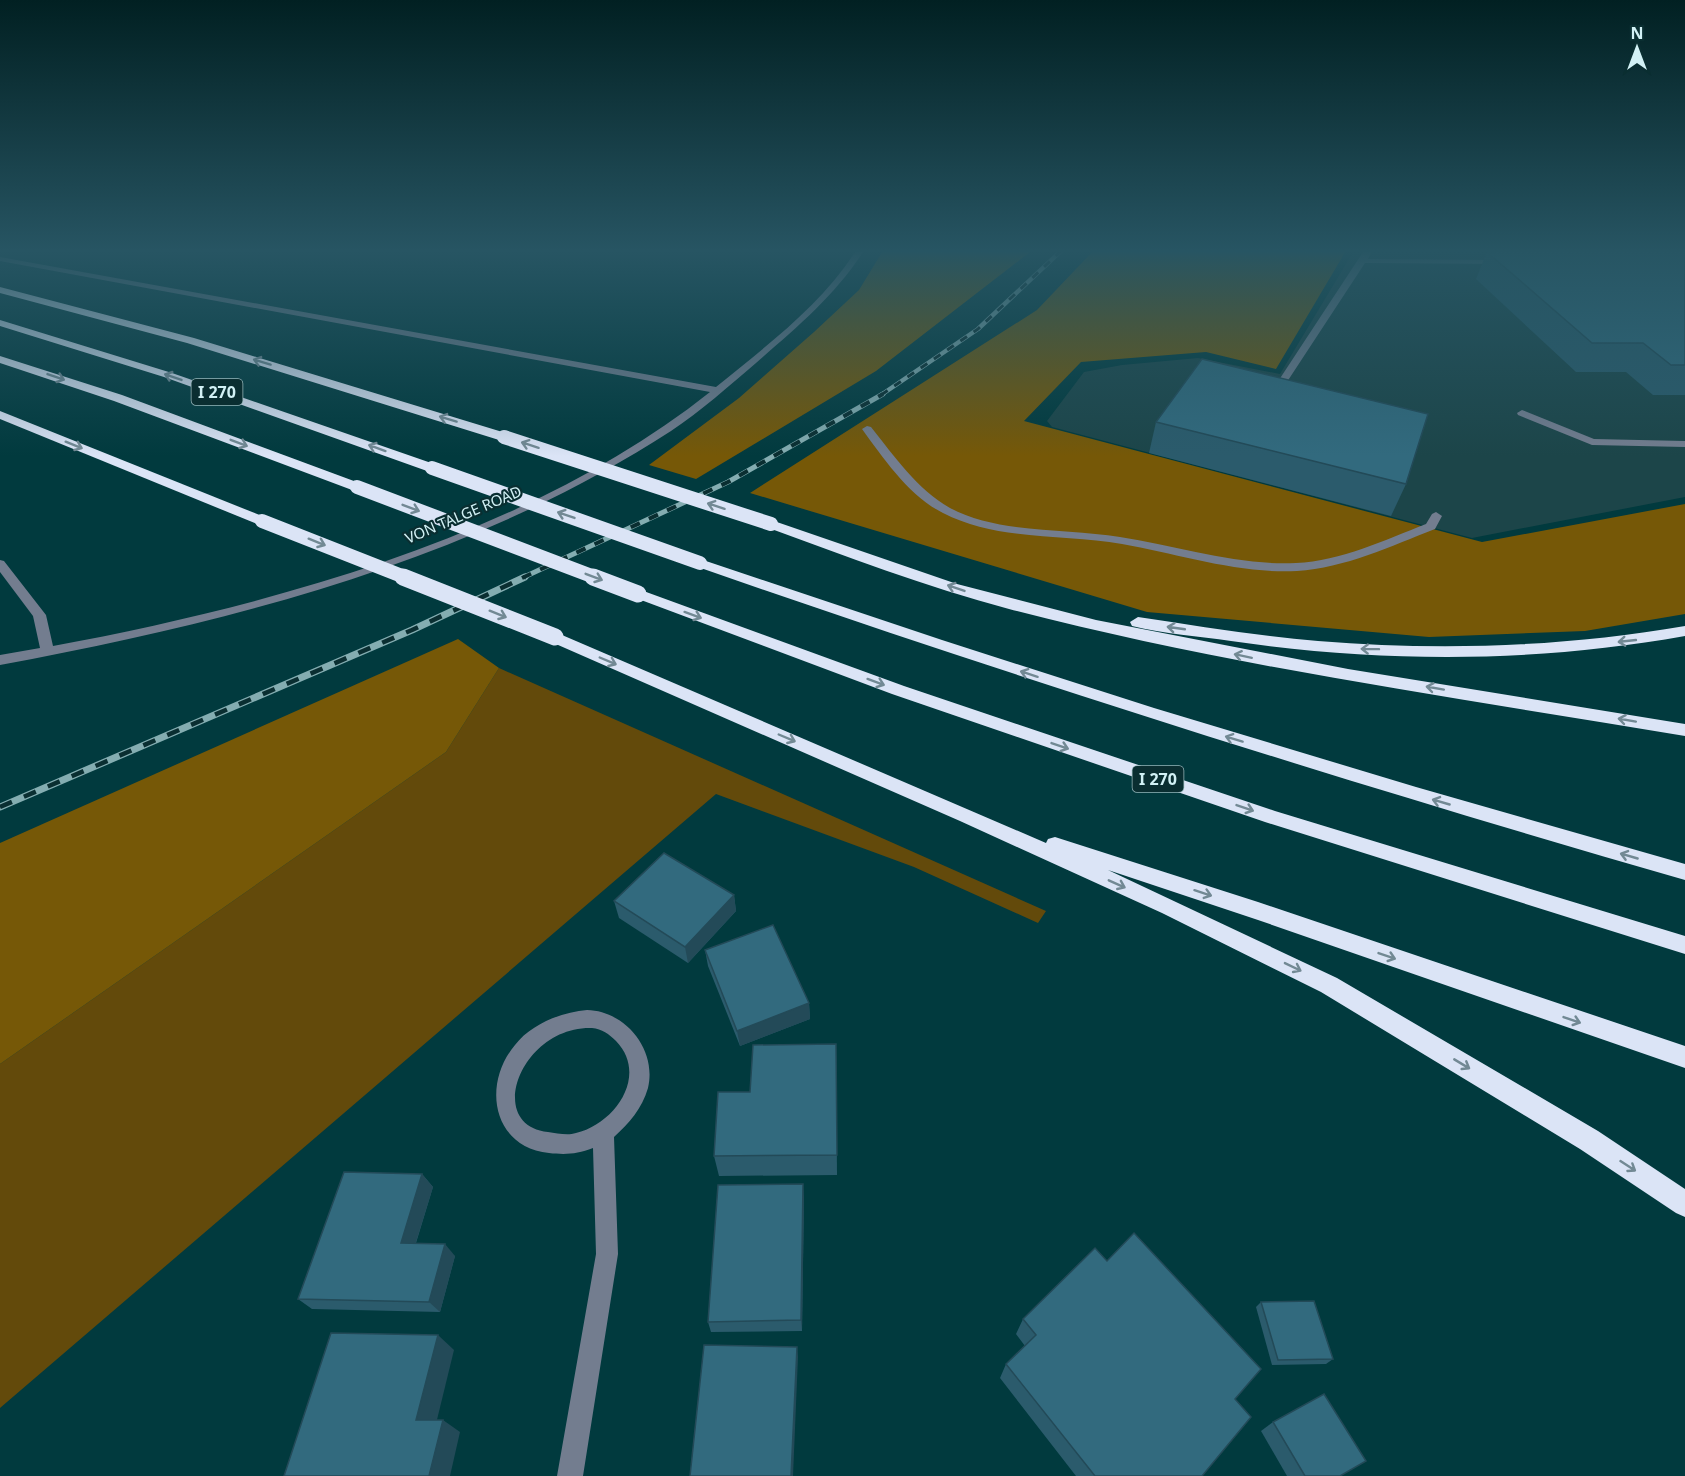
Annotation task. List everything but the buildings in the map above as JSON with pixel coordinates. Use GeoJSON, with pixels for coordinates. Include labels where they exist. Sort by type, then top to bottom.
{"type":"FeatureCollection","features":[{"type":"Feature","properties":{"kind":"highway"},"geometry":{"type":"LineString","coordinates":[[105,318],[229,351],[504,437],[771,524],[965,591],[1012,604],[1258,659],[1685,730]]}},
{"type":"Feature","properties":{"kind":"highway","name":"I 270"},"geometry":{"type":"LineString","coordinates":[[0,323],[168,375],[956,651],[1336,771],[1685,872]]}},
{"type":"Feature","properties":{"kind":"highway","name":"I 270"},"geometry":{"type":"LineString","coordinates":[[0,359],[118,398],[898,690],[1272,818],[1685,945]]}},
{"type":"Feature","properties":{"kind":"highway"},"geometry":{"type":"LineString","coordinates":[[0,415],[555,637],[968,816],[1169,907],[1329,985],[1589,1140],[1685,1204]]}},
{"type":"Feature","properties":{"kind":"highway"},"geometry":{"type":"LineString","coordinates":[[1012,604],[1254,639],[1345,648],[1495,651],[1635,641],[1685,631]]}},
{"type":"Feature","properties":{"kind":"highway"},"geometry":{"type":"LineString","coordinates":[[968,816],[1258,911],[1685,1057]]}},
{"type":"Feature","properties":{"kind":"street"},"geometry":{"type":"LineString","coordinates":[[323,318],[718,390]]}},
{"type":"Feature","properties":{"kind":"street","name":"VON TALGE ROAD"},"geometry":{"type":"LineString","coordinates":[[0,660],[117,639],[266,603],[444,543],[606,466],[670,427],[718,390],[801,318]]}},
{"type":"Feature","properties":{"kind":"street"},"geometry":{"type":"LineString","coordinates":[[1280,386],[1325,318]]}},
{"type":"Feature","properties":{"kind":"street"},"geometry":{"type":"LineString","coordinates":[[1522,413],[1592,442],[1685,444]]}},
{"type":"Feature","properties":{"kind":"street"},"geometry":{"type":"LineString","coordinates":[[867,429],[914,487],[947,511],[986,524],[1099,537],[1254,565],[1297,567],[1353,556],[1431,526],[1436,516]]}},
{"type":"Feature","properties":{"kind":"street"},"geometry":{"type":"LineString","coordinates":[[0,564],[6,582],[39,615],[48,652]]}},
{"type":"Feature","properties":{"kind":"street"},"geometry":{"type":"LineString","coordinates":[[570,1476],[607,1254],[603,1133],[624,1114],[637,1091],[640,1066],[634,1046],[620,1030],[603,1021],[582,1018],[550,1027],[533,1037],[513,1061],[504,1092],[505,1106],[514,1125],[539,1143],[570,1145],[603,1133]]}},
{"type":"Feature","properties":{"kind":"shaded area"},"geometry":{"type":"Polygon","coordinates":[[[829,318],[945,318],[876,371],[696,479],[649,465],[739,398],[829,318]]]}},
{"type":"Feature","properties":{"kind":"shaded area"},"geometry":{"type":"Polygon","coordinates":[[[1025,318],[1306,318],[1276,369],[1206,352],[1081,362],[1024,421],[1482,542],[1685,504],[1685,614],[1585,631],[1429,637],[1147,612],[750,493],[1025,318]]]}},
{"type":"Feature","properties":{"kind":"shaded area"},"geometry":{"type":"Polygon","coordinates":[[[1314,318],[1685,318],[1685,497],[1472,538],[1052,427],[1047,421],[1084,372],[1122,365],[1198,358],[1280,374],[1314,318]]]}},
{"type":"Feature","properties":{"kind":"shaded area"},"geometry":{"type":"Polygon","coordinates":[[[458,639],[499,668],[446,752],[0,1064],[0,843],[458,639]]]}},
{"type":"Feature","properties":{"kind":"shaded area"},"geometry":{"type":"Polygon","coordinates":[[[499,668],[1046,911],[1038,923],[914,867],[716,794],[0,1408],[0,1064],[446,752],[499,668]]]}},
{"type":"Feature","properties":{"kind":"railway"},"geometry":{"type":"LineString","coordinates":[[881,395],[978,329],[990,318]]}},
{"type":"Feature","properties":{"kind":"railway"},"geometry":{"type":"LineString","coordinates":[[522,578],[728,482],[883,394]]}},
{"type":"Feature","properties":{"kind":"railway"},"geometry":{"type":"LineString","coordinates":[[0,807],[412,630],[525,577]]}}]}
